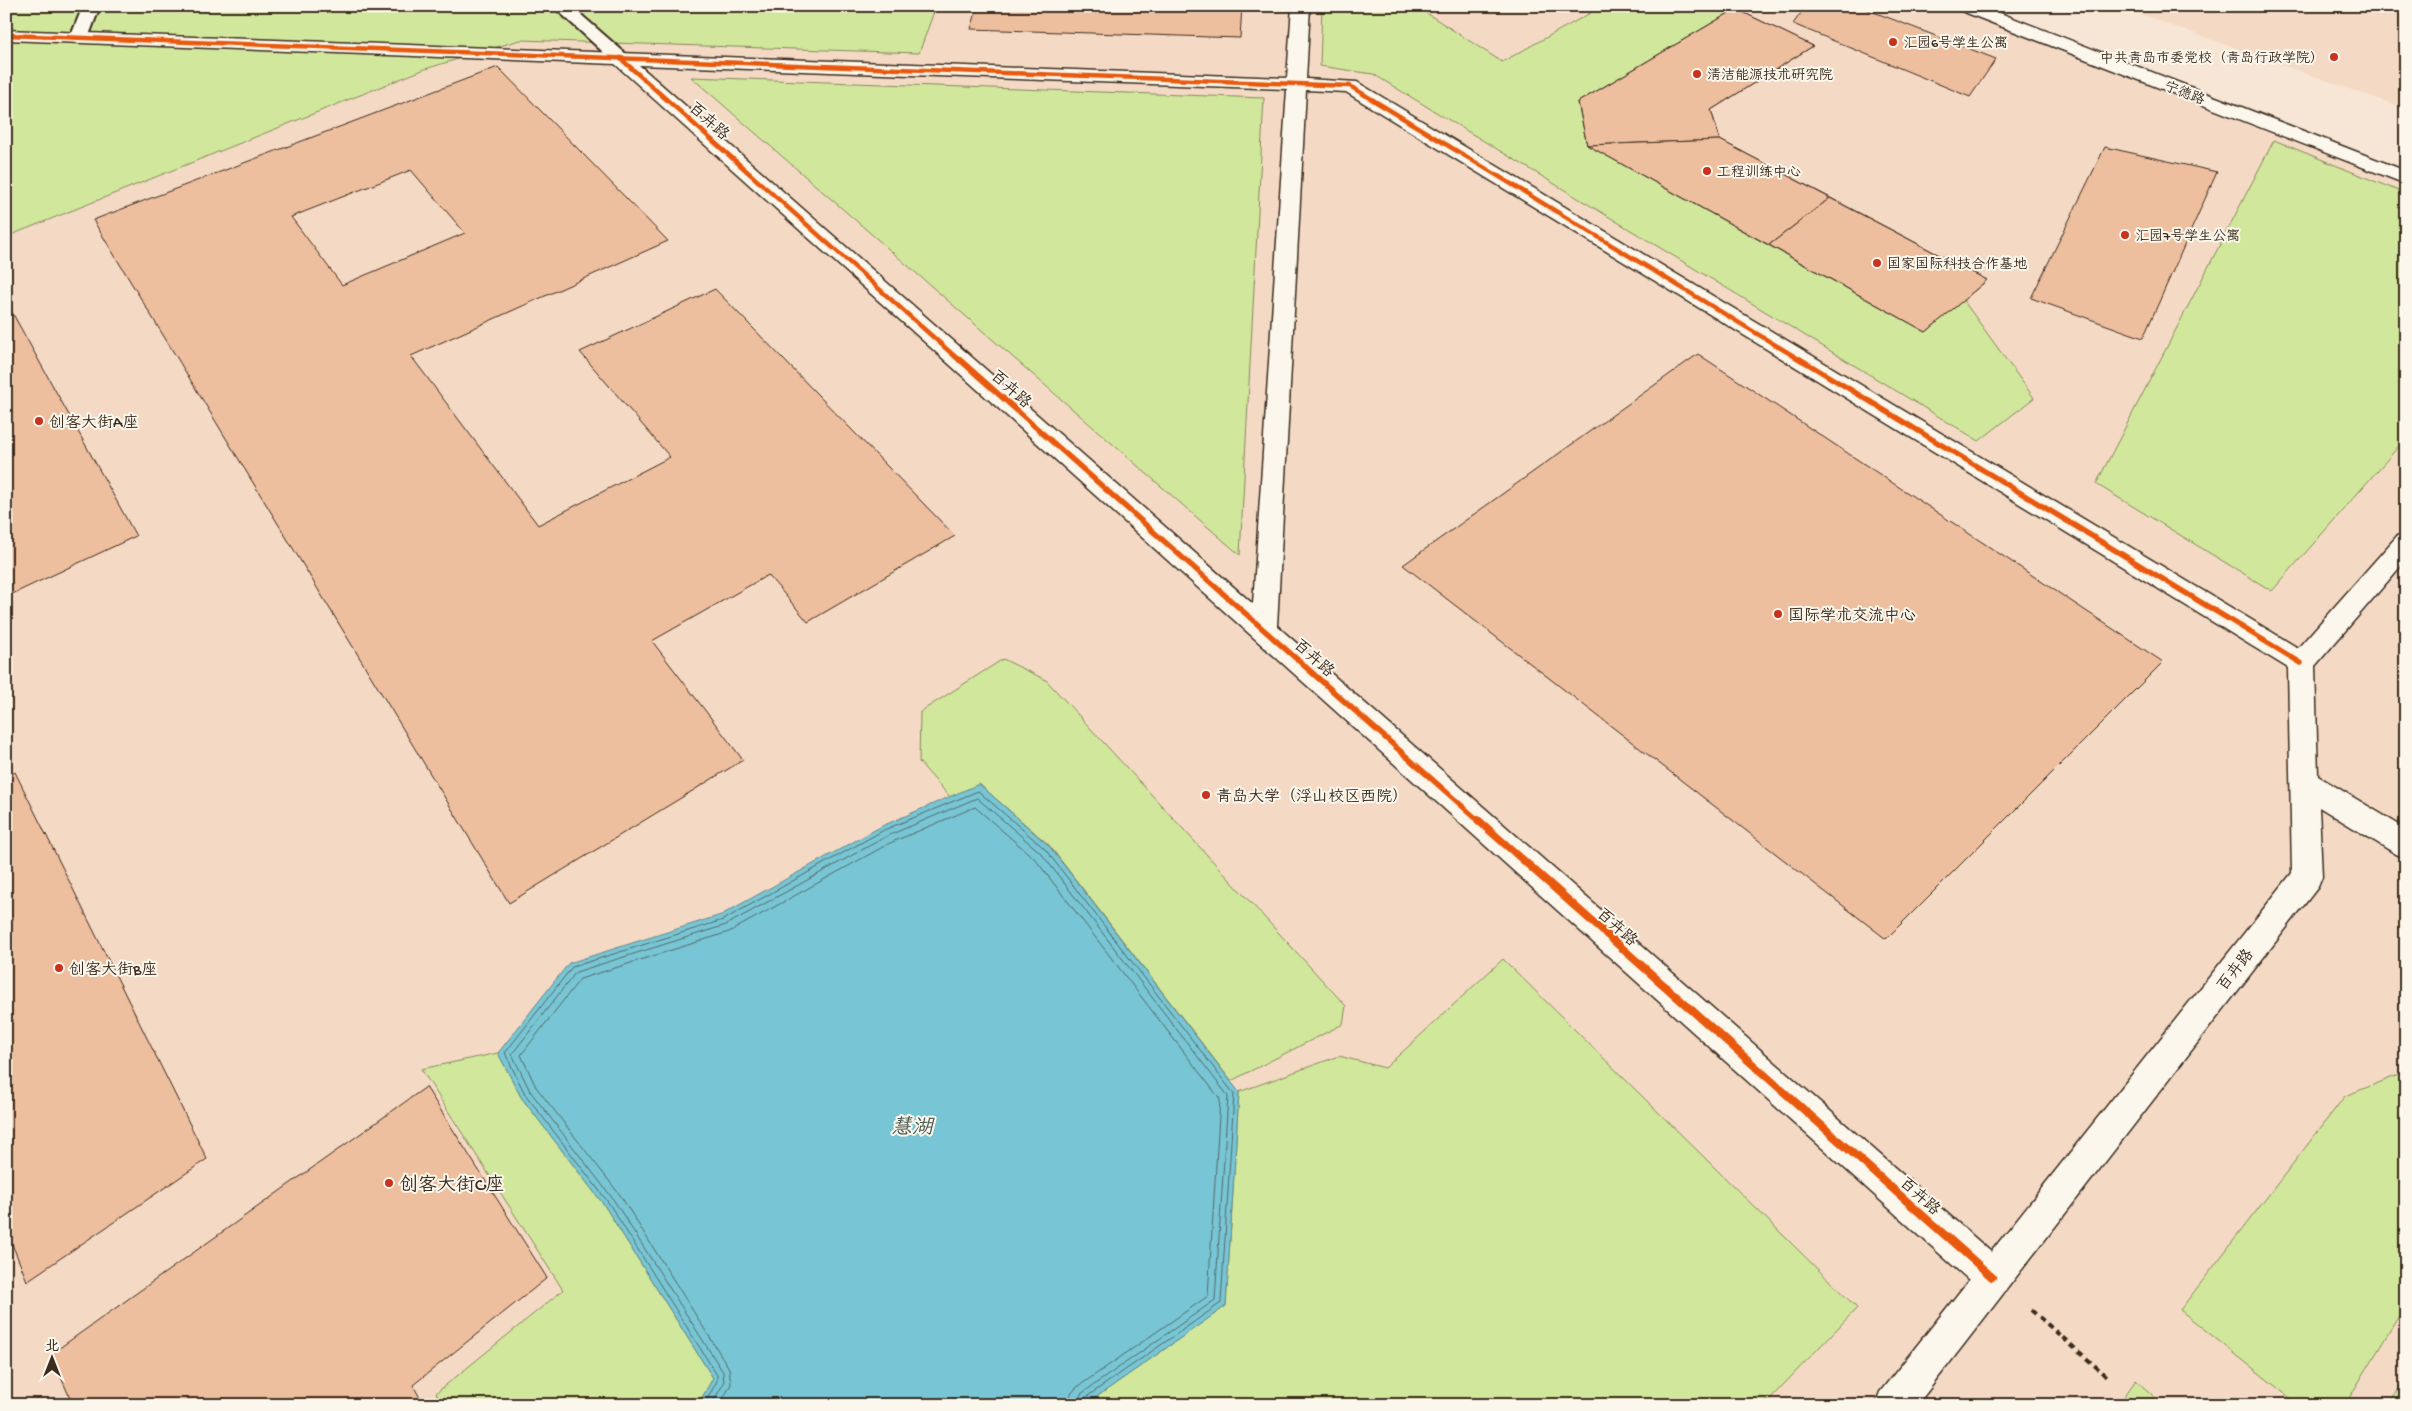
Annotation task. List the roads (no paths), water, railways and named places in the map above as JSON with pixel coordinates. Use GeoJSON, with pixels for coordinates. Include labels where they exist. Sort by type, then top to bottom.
{"type":"FeatureCollection","features":[{"type":"Feature","properties":{"kind":"street"},"geometry":{"type":"LineString","coordinates":[[1264,630],[1301,6]]}},
{"type":"Feature","properties":{"kind":"street","name":"宁德路"},"geometry":{"type":"LineString","coordinates":[[1965,6],[2406,178]]}},
{"type":"Feature","properties":{"kind":"street"},"geometry":{"type":"LineString","coordinates":[[6,35],[1350,86],[2301,663],[2406,542]]}},
{"type":"Feature","properties":{"kind":"street","name":"百卉路"},"geometry":{"type":"LineString","coordinates":[[620,58],[1992,1277]]}},
{"type":"Feature","properties":{"kind":"street","name":"百卉路"},"geometry":{"type":"LineString","coordinates":[[1893,1405],[2306,877],[2301,663]]}},
{"type":"Feature","properties":{"kind":"street"},"geometry":{"type":"LineString","coordinates":[[2304,782],[2406,845]]}},
{"type":"Feature","properties":{"kind":"lane"},"geometry":{"type":"LineString","coordinates":[[79,38],[92,6]]}},
{"type":"Feature","properties":{"kind":"lane"},"geometry":{"type":"LineString","coordinates":[[561,6],[620,58]]}},
{"type":"Feature","properties":{"kind":"water","name":"慧湖"},"geometry":{"type":"Polygon","coordinates":[[[979,784],[1049,846],[1239,1092],[1226,1306],[1085,1405],[698,1405],[713,1378],[604,1205],[521,1097],[498,1053],[569,963],[721,915],[882,826],[979,784]]]}},
{"type":"Feature","properties":{"kind":"place","name":"汇园6号学生公寓"},"geometry":{"type":"Point","coordinates":[1893,42]}},
{"type":"Feature","properties":{"kind":"place","name":"中共青岛市委党校（青岛行政学院）"},"geometry":{"type":"Point","coordinates":[2334,57]}},
{"type":"Feature","properties":{"kind":"place","name":"清洁能源技术研究院"},"geometry":{"type":"Point","coordinates":[1697,74]}},
{"type":"Feature","properties":{"kind":"place","name":"工程训练中心"},"geometry":{"type":"Point","coordinates":[1707,171]}},
{"type":"Feature","properties":{"kind":"place","name":"汇园7号学生公寓"},"geometry":{"type":"Point","coordinates":[2125,235]}},
{"type":"Feature","properties":{"kind":"place","name":"国家国际科技合作基地"},"geometry":{"type":"Point","coordinates":[1877,263]}},
{"type":"Feature","properties":{"kind":"place","name":"创客大街A座"},"geometry":{"type":"Point","coordinates":[39,421]}},
{"type":"Feature","properties":{"kind":"place","name":"国际学术交流中心"},"geometry":{"type":"Point","coordinates":[1778,614]}},
{"type":"Feature","properties":{"kind":"place","name":"青岛大学（浮山校区西院）"},"geometry":{"type":"Point","coordinates":[1206,795]}},
{"type":"Feature","properties":{"kind":"place","name":"创客大街B座"},"geometry":{"type":"Point","coordinates":[59,968]}},
{"type":"Feature","properties":{"kind":"place","name":"创客大街C座"},"geometry":{"type":"Point","coordinates":[389,1183]}}]}
